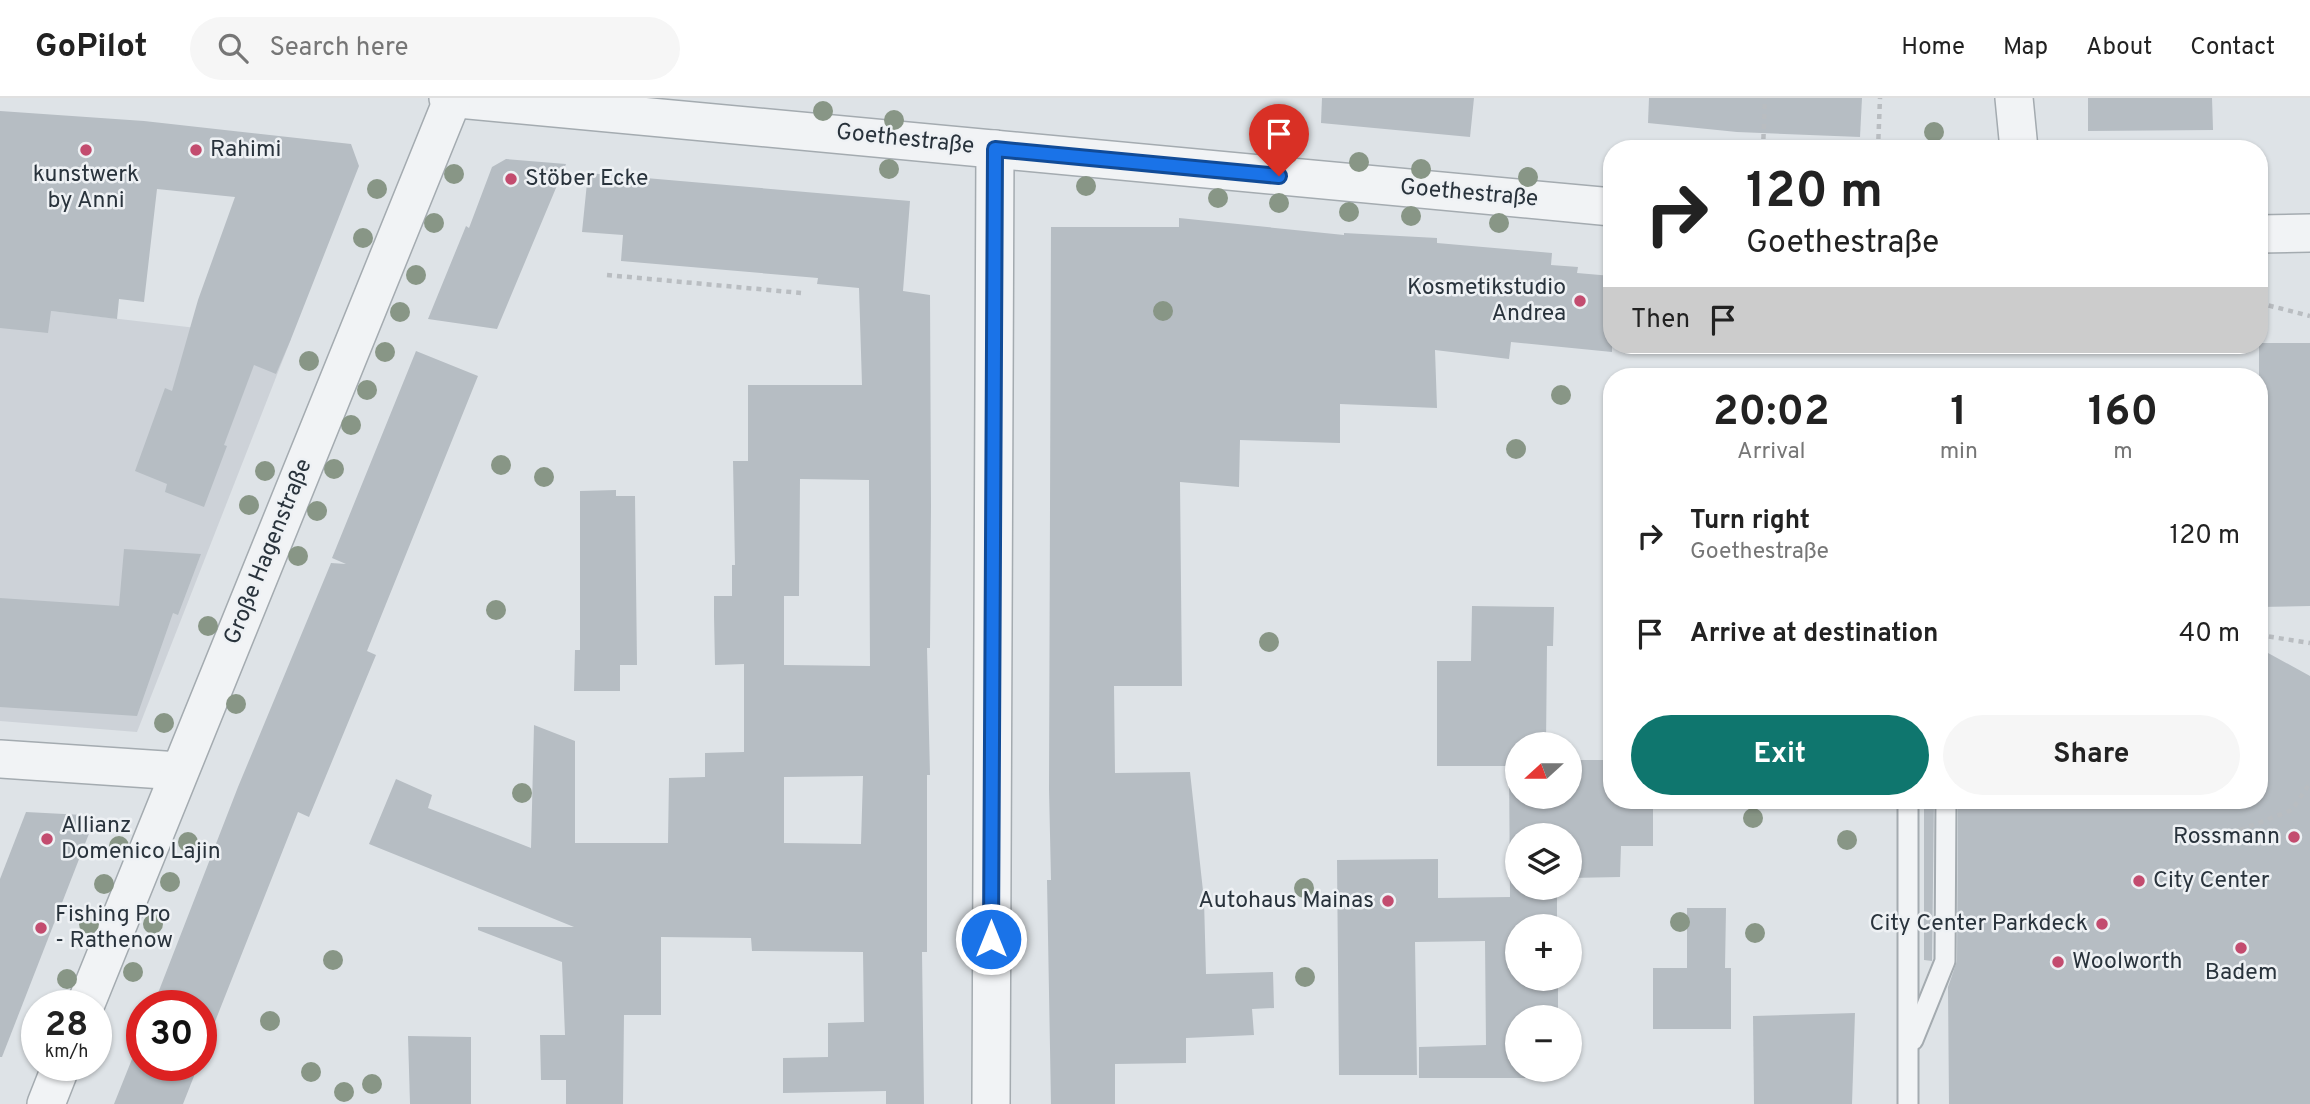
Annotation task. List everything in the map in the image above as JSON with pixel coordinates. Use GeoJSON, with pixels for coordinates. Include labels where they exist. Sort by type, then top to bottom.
{"type":"FeatureCollection","features":[{"type":"Feature","properties":{"kind":"street","name":"Goethestraße"},"geometry":{"type":"LineString","coordinates":[[448,98],[1603,206]]}},
{"type":"Feature","properties":{"kind":"street"},"geometry":{"type":"LineString","coordinates":[[2014,98],[2018,140]]}},
{"type":"Feature","properties":{"kind":"street","name":"Große Hagenstraße"},"geometry":{"type":"LineString","coordinates":[[91,990],[453,99]]}},
{"type":"Feature","properties":{"kind":"street"},"geometry":{"type":"LineString","coordinates":[[991,1104],[995,149]]}},
{"type":"Feature","properties":{"kind":"street"},"geometry":{"type":"LineString","coordinates":[[2268,234],[2310,233]]}},
{"type":"Feature","properties":{"kind":"street"},"geometry":{"type":"LineString","coordinates":[[0,759],[180,771]]}},
{"type":"Feature","properties":{"kind":"street"},"geometry":{"type":"LineString","coordinates":[[46,1104],[55,1081]]}},
{"type":"Feature","properties":{"kind":"lane"},"geometry":{"type":"LineString","coordinates":[[1908,809],[1908,1104]]}},
{"type":"Feature","properties":{"kind":"lane"},"geometry":{"type":"LineString","coordinates":[[1909,1051],[1945,961],[1946,809]]}},
{"type":"Feature","properties":{"kind":"path"},"geometry":{"type":"LineString","coordinates":[[1763,140],[1765,98]]}},
{"type":"Feature","properties":{"kind":"path"},"geometry":{"type":"LineString","coordinates":[[1878,140],[1880,98]]}},
{"type":"Feature","properties":{"kind":"path"},"geometry":{"type":"LineString","coordinates":[[607,275],[801,293]]}},
{"type":"Feature","properties":{"kind":"path"},"geometry":{"type":"LineString","coordinates":[[2268,305],[2310,316]]}},
{"type":"Feature","properties":{"kind":"path"},"geometry":{"type":"LineString","coordinates":[[2268,636],[2310,643]]}},
{"type":"Feature","properties":{"kind":"path"},"geometry":{"type":"LineString","coordinates":[[2240,830],[2292,810],[2310,783]]}},
{"type":"Feature","properties":{"kind":"shaded area"},"geometry":{"type":"Polygon","coordinates":[[[0,305],[291,339],[137,732],[0,721],[0,305]]]}},
{"type":"Feature","properties":{"kind":"building"},"geometry":{"type":"Polygon","coordinates":[[[1322,98],[1474,98],[1470,137],[1321,123],[1322,98]]]}},
{"type":"Feature","properties":{"kind":"building"},"geometry":{"type":"Polygon","coordinates":[[[1649,98],[1862,98],[1860,137],[1737,132],[1648,123],[1649,98]]]}},
{"type":"Feature","properties":{"kind":"building"},"geometry":{"type":"Polygon","coordinates":[[[2088,98],[2212,98],[2213,130],[2088,131],[2088,98]]]}},
{"type":"Feature","properties":{"kind":"building"},"geometry":{"type":"Polygon","coordinates":[[[0,111],[144,121],[351,144],[359,166],[291,339],[276,374],[254,365],[204,507],[165,492],[167,484],[135,471],[165,388],[172,391],[198,300],[235,197],[157,189],[144,302],[119,299],[117,319],[51,311],[48,333],[0,328],[0,111]]]}},
{"type":"Feature","properties":{"kind":"building"},"geometry":{"type":"Polygon","coordinates":[[[506,159],[566,164],[497,329],[428,319],[466,226],[469,228],[492,167],[506,159]]]}},
{"type":"Feature","properties":{"kind":"building"},"geometry":{"type":"Polygon","coordinates":[[[588,173],[910,201],[903,291],[930,295],[930,648],[927,648],[930,775],[927,775],[927,952],[922,952],[924,1104],[886,1104],[886,1091],[783,1093],[783,1058],[828,1057],[828,1023],[864,1022],[863,952],[752,951],[751,938],[661,937],[661,1015],[624,1015],[623,1104],[566,1104],[566,1080],[541,1080],[540,1035],[565,1035],[562,962],[478,930],[478,927],[574,927],[369,844],[396,779],[432,795],[428,808],[531,848],[534,725],[575,741],[575,843],[668,843],[669,778],[705,777],[705,753],[744,752],[744,664],[715,665],[714,596],[732,596],[732,565],[735,565],[733,461],[748,461],[748,385],[862,385],[859,288],[817,284],[818,278],[621,261],[623,235],[582,232],[588,173]],[[800,479],[799,596],[784,596],[784,665],[870,666],[869,480],[800,479]],[[863,776],[784,777],[784,843],[861,844],[863,776]]]}},
{"type":"Feature","properties":{"kind":"building"},"geometry":{"type":"Polygon","coordinates":[[[1179,218],[1344,235],[1437,238],[1437,243],[1552,253],[1551,265],[1578,267],[1577,273],[1603,275],[1603,351],[1511,342],[1509,359],[1435,350],[1437,408],[1340,404],[1340,443],[1240,440],[1239,487],[1180,482],[1182,686],[1114,686],[1115,773],[1190,772],[1204,900],[1206,974],[1273,972],[1274,1008],[1252,1009],[1254,1035],[1186,1038],[1186,1063],[1115,1064],[1115,1104],[1051,1104],[1047,880],[1051,880],[1051,227],[1179,227],[1179,218]]]}},
{"type":"Feature","properties":{"kind":"building"},"geometry":{"type":"Polygon","coordinates":[[[2268,343],[2310,343],[2310,606],[2268,607],[2268,368],[2259,368],[2259,354],[2268,354],[2268,343]]]}},
{"type":"Feature","properties":{"kind":"building"},"geometry":{"type":"Polygon","coordinates":[[[416,351],[478,376],[367,651],[376,655],[309,817],[298,812],[217,1017],[217,990],[159,990],[238,787],[331,563],[346,564],[332,558],[416,351]]]}},
{"type":"Feature","properties":{"kind":"building"},"geometry":{"type":"Polygon","coordinates":[[[616,490],[616,496],[635,496],[637,665],[620,665],[620,691],[574,691],[575,650],[580,650],[580,491],[616,490]]]}},
{"type":"Feature","properties":{"kind":"building"},"geometry":{"type":"Polygon","coordinates":[[[124,549],[201,554],[178,615],[173,613],[137,716],[0,707],[0,598],[119,606],[124,549]]]}},
{"type":"Feature","properties":{"kind":"building"},"geometry":{"type":"Polygon","coordinates":[[[1472,606],[1554,607],[1553,646],[1547,646],[1546,732],[1505,732],[1505,766],[1437,766],[1437,661],[1471,661],[1472,606]]]}},
{"type":"Feature","properties":{"kind":"building","name":"City Center Parkdeck"},"geometry":{"type":"Polygon","coordinates":[[[2268,653],[2310,676],[2310,1104],[1949,1104],[1948,987],[1957,961],[1958,809],[2268,809],[2268,653]]]}},
{"type":"Feature","properties":{"kind":"building"},"geometry":{"type":"Polygon","coordinates":[[[1582,760],[1603,760],[1603,809],[1653,809],[1653,846],[1621,846],[1620,877],[1582,878],[1582,823],[1509,823],[1509,809],[1582,809],[1582,760]]]}},
{"type":"Feature","properties":{"kind":"building"},"geometry":{"type":"Polygon","coordinates":[[[1924,809],[1934,809],[1932,961],[1924,960],[1924,809]]]}},
{"type":"Feature","properties":{"kind":"building"},"geometry":{"type":"Polygon","coordinates":[[[26,812],[83,815],[90,831],[28,990],[21,990],[21,1008],[2,1057],[0,1057],[0,879],[26,812]]]}},
{"type":"Feature","properties":{"kind":"building"},"geometry":{"type":"Polygon","coordinates":[[[1438,859],[1438,898],[1557,900],[1557,914],[1505,914],[1505,991],[1558,991],[1558,1005],[1505,1005],[1505,1078],[1419,1078],[1419,1047],[1486,1045],[1485,941],[1415,942],[1417,1075],[1339,1075],[1337,860],[1438,859]]]}},
{"type":"Feature","properties":{"kind":"building"},"geometry":{"type":"Polygon","coordinates":[[[1687,908],[1726,908],[1725,968],[1731,968],[1731,1029],[1653,1029],[1653,968],[1687,968],[1687,908]]]}},
{"type":"Feature","properties":{"kind":"building"},"geometry":{"type":"Polygon","coordinates":[[[1855,1013],[1852,1104],[1754,1104],[1753,1016],[1855,1013]]]}},
{"type":"Feature","properties":{"kind":"building"},"geometry":{"type":"Polygon","coordinates":[[[408,1036],[471,1037],[471,1104],[410,1104],[408,1036]]]}},
{"type":"Feature","properties":{"kind":"building"},"geometry":{"type":"Polygon","coordinates":[[[126,1074],[126,1081],[192,1081],[183,1104],[114,1104],[126,1074]]]}},
{"type":"Feature","properties":{"kind":"place","name":"kunstwerk by Anni"},"geometry":{"type":"Point","coordinates":[86,150]}},
{"type":"Feature","properties":{"kind":"place","name":"Rahimi"},"geometry":{"type":"Point","coordinates":[196,150]}},
{"type":"Feature","properties":{"kind":"place","name":"Stöber Ecke"},"geometry":{"type":"Point","coordinates":[511,179]}},
{"type":"Feature","properties":{"kind":"place","name":"Kosmetikstudio Andrea"},"geometry":{"type":"Point","coordinates":[1580,301]}},
{"type":"Feature","properties":{"kind":"place","name":"Rossmann"},"geometry":{"type":"Point","coordinates":[2294,837]}},
{"type":"Feature","properties":{"kind":"place","name":"Allianz Domenico Lajin"},"geometry":{"type":"Point","coordinates":[47,839]}},
{"type":"Feature","properties":{"kind":"place","name":"City Center"},"geometry":{"type":"Point","coordinates":[2139,881]}},
{"type":"Feature","properties":{"kind":"place","name":"Autohaus Mainas"},"geometry":{"type":"Point","coordinates":[1388,901]}},
{"type":"Feature","properties":{"kind":"place","name":"City Center Parkdeck"},"geometry":{"type":"Point","coordinates":[2102,924]}},
{"type":"Feature","properties":{"kind":"place","name":"Fishing Pro - Rathenow"},"geometry":{"type":"Point","coordinates":[41,928]}},
{"type":"Feature","properties":{"kind":"place","name":"Badem"},"geometry":{"type":"Point","coordinates":[2241,948]}},
{"type":"Feature","properties":{"kind":"place","name":"Woolworth"},"geometry":{"type":"Point","coordinates":[2058,962]}},
{"type":"Feature","properties":{"kind":"route"},"geometry":{"type":"LineString","coordinates":[[991,939],[995,149],[1279,176]]}}]}
